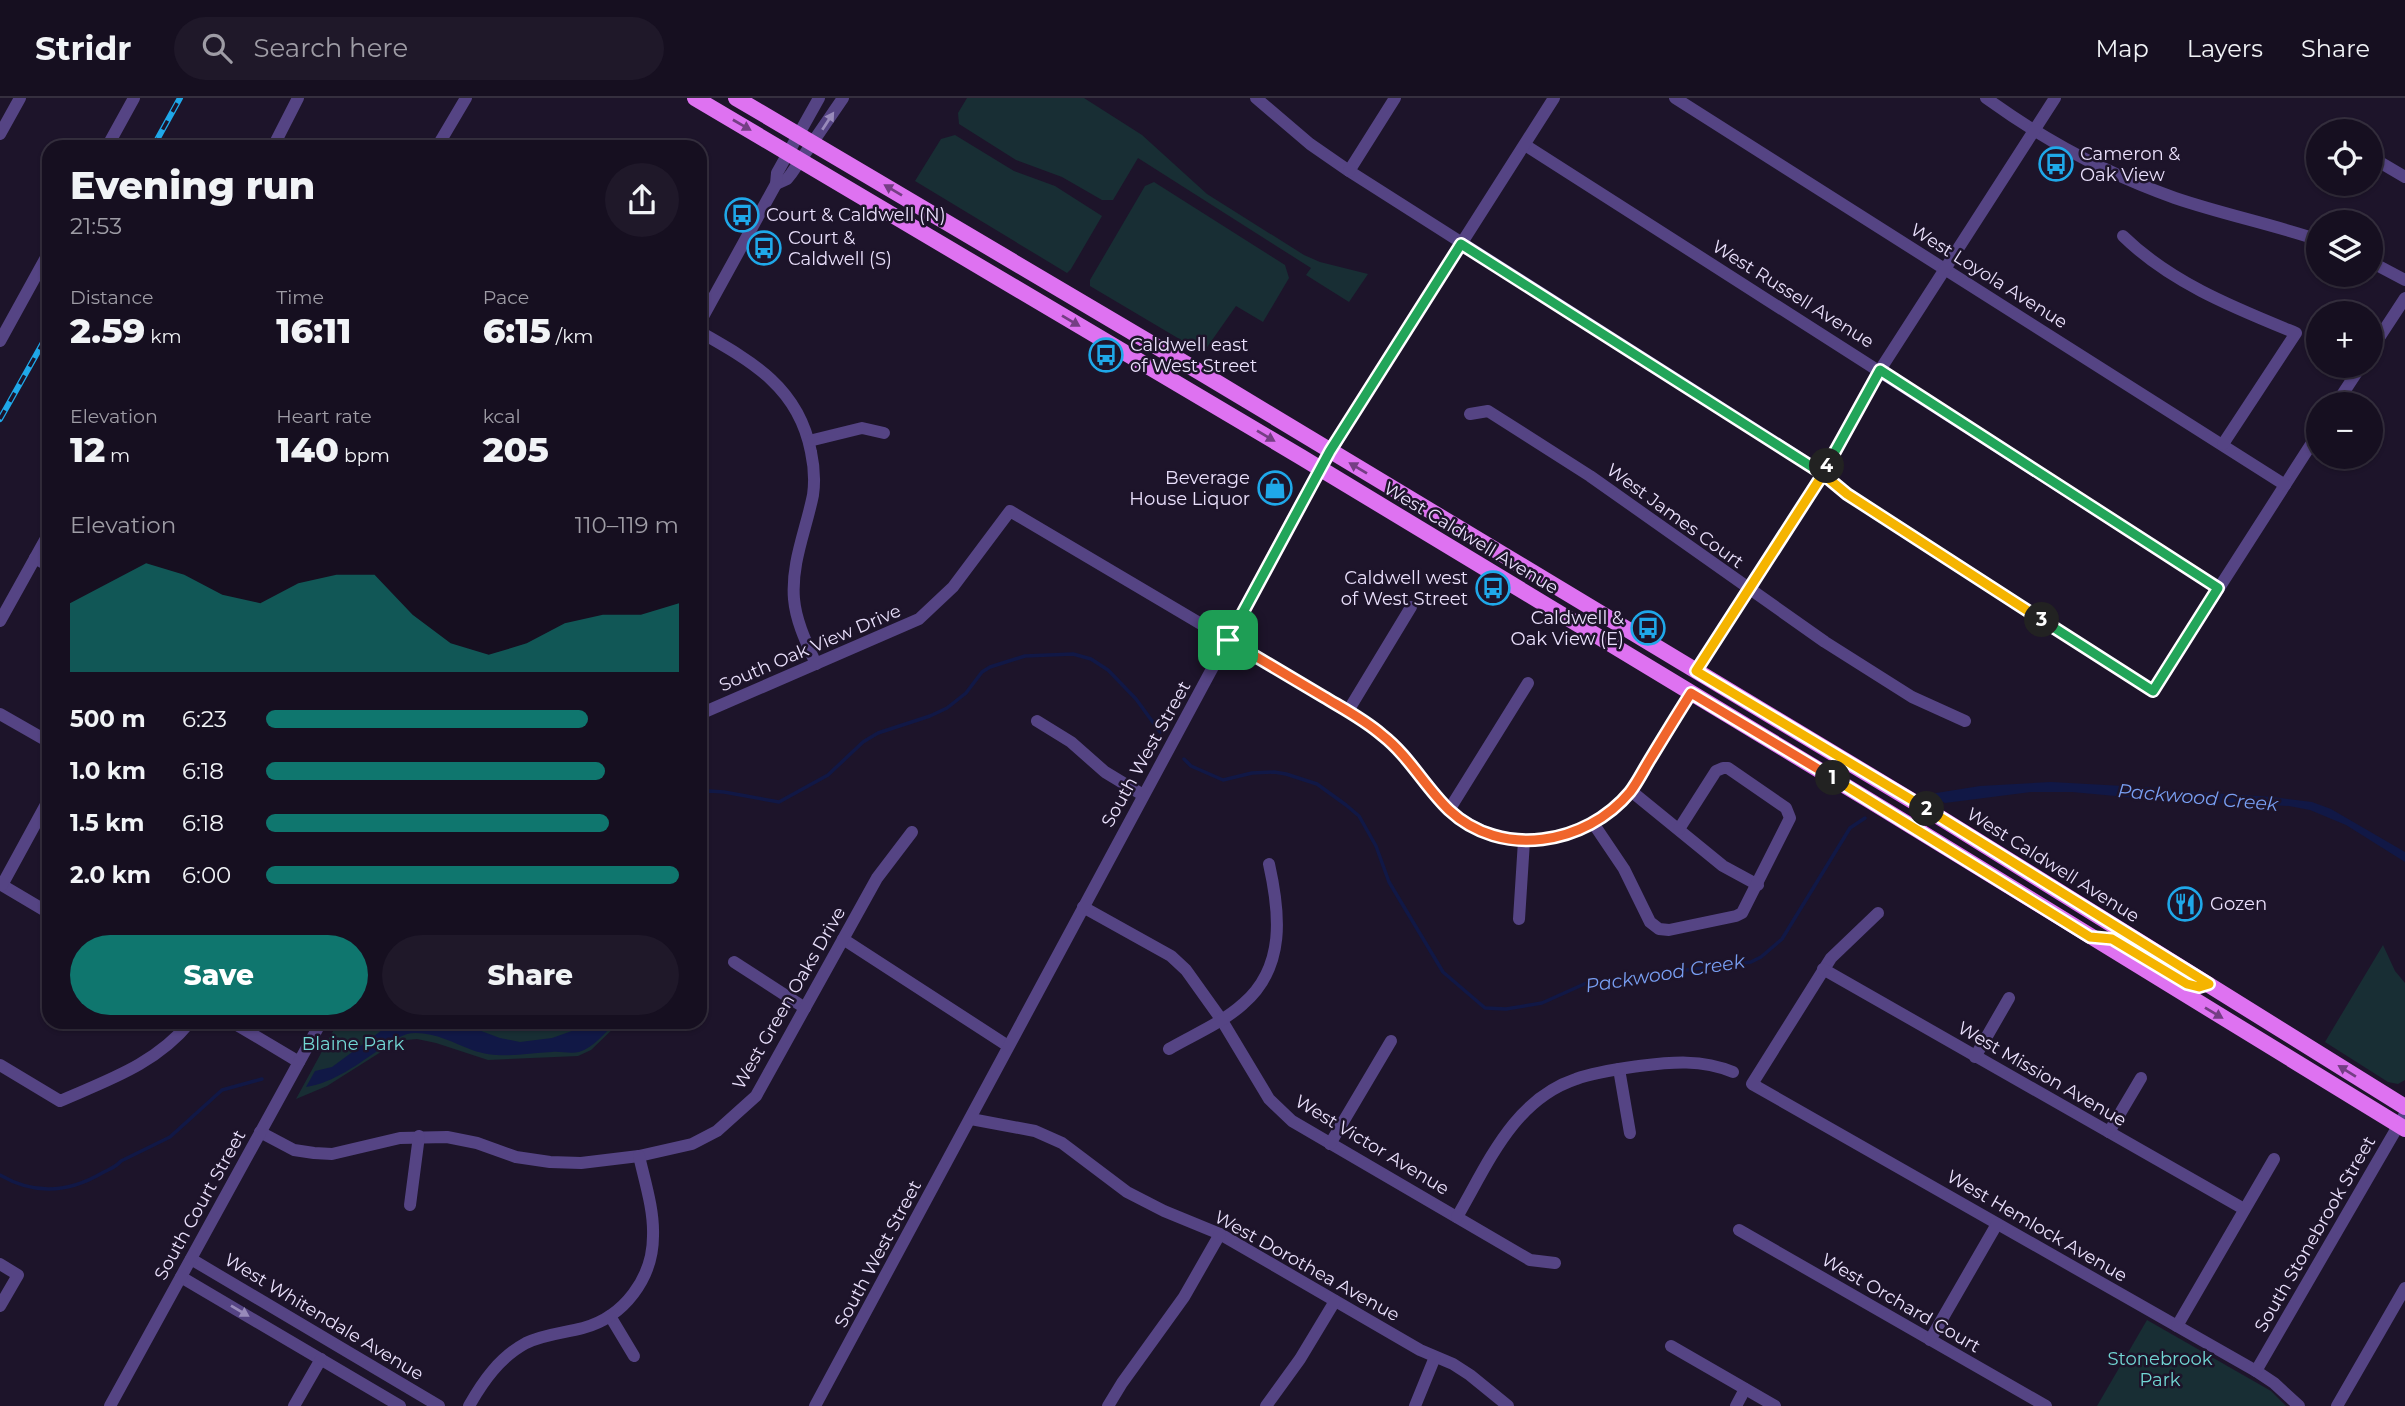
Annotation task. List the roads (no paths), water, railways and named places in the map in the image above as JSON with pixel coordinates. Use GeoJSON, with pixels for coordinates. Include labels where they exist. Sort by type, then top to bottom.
{"type":"FeatureCollection","features":[{"type":"Feature","properties":{"kind":"main road","name":"West Caldwell Avenue"},"geometry":{"type":"LineString","coordinates":[[695,98],[1320,469],[2090,937],[2403,1123]]}},
{"type":"Feature","properties":{"kind":"main road","name":"West Caldwell Avenue"},"geometry":{"type":"LineString","coordinates":[[736,98],[1944,820],[2405,1107]]}},
{"type":"Feature","properties":{"kind":"main road"},"geometry":{"type":"LineString","coordinates":[[961,255],[987,258],[1056,299],[1074,298]]}},
{"type":"Feature","properties":{"kind":"main road"},"geometry":{"type":"LineString","coordinates":[[1584,628],[1615,635],[1683,674],[1696,671]]}},
{"type":"Feature","properties":{"kind":"main road"},"geometry":{"type":"LineString","coordinates":[[2090,937],[2112,939],[2187,984],[2199,987],[2209,984]]}},
{"type":"Feature","properties":{"kind":"street"},"geometry":{"type":"LineString","coordinates":[[0,134],[20,98]]}},
{"type":"Feature","properties":{"kind":"street"},"geometry":{"type":"LineString","coordinates":[[111,140],[134,98]]}},
{"type":"Feature","properties":{"kind":"street"},"geometry":{"type":"LineString","coordinates":[[277,140],[298,98]]}},
{"type":"Feature","properties":{"kind":"street"},"geometry":{"type":"LineString","coordinates":[[441,140],[466,98]]}},
{"type":"Feature","properties":{"kind":"street"},"geometry":{"type":"LineString","coordinates":[[707,309],[776,184],[787,179],[795,156],[798,134],[819,98]]}},
{"type":"Feature","properties":{"kind":"street"},"geometry":{"type":"LineString","coordinates":[[795,156],[813,143],[843,98]]}},
{"type":"Feature","properties":{"kind":"street"},"geometry":{"type":"LineString","coordinates":[[1256,98],[1310,144],[1349,171],[1823,474],[1847,494],[2153,691],[2306,452]]}},
{"type":"Feature","properties":{"kind":"street"},"geometry":{"type":"LineString","coordinates":[[1349,171],[1395,98]]}},
{"type":"Feature","properties":{"kind":"street","name":"South West Street"},"geometry":{"type":"LineString","coordinates":[[815,1406],[1330,451],[1554,98]]}},
{"type":"Feature","properties":{"kind":"street","name":"West Loyola Avenue"},"geometry":{"type":"LineString","coordinates":[[1675,98],[2285,485]]}},
{"type":"Feature","properties":{"kind":"street"},"geometry":{"type":"LineString","coordinates":[[1694,110],[1702,98]]}},
{"type":"Feature","properties":{"kind":"street"},"geometry":{"type":"LineString","coordinates":[[1986,98],[2034,131],[2115,174],[2158,192],[2306,236]]}},
{"type":"Feature","properties":{"kind":"street"},"geometry":{"type":"LineString","coordinates":[[1696,671],[1823,474],[1880,370],[2055,98]]}},
{"type":"Feature","properties":{"kind":"street","name":"West Russell Avenue"},"geometry":{"type":"LineString","coordinates":[[1525,145],[2218,588]]}},
{"type":"Feature","properties":{"kind":"street"},"geometry":{"type":"LineString","coordinates":[[2383,164],[2405,177]]}},
{"type":"Feature","properties":{"kind":"street"},"geometry":{"type":"LineString","coordinates":[[2123,236],[2140,253],[2192,285],[2232,306],[2296,332],[2223,444]]}},
{"type":"Feature","properties":{"kind":"street"},"geometry":{"type":"LineString","coordinates":[[0,341],[42,265]]}},
{"type":"Feature","properties":{"kind":"street"},"geometry":{"type":"LineString","coordinates":[[2383,268],[2405,280]]}},
{"type":"Feature","properties":{"kind":"street"},"geometry":{"type":"LineString","coordinates":[[2383,332],[2405,298]]}},
{"type":"Feature","properties":{"kind":"street"},"geometry":{"type":"LineString","coordinates":[[707,336],[746,359],[778,384],[805,427],[813,464],[814,491],[794,572],[794,601],[802,633],[816,664]]}},
{"type":"Feature","properties":{"kind":"street","name":"West James Court"},"geometry":{"type":"LineString","coordinates":[[1470,414],[1488,411],[1590,476],[1825,642],[1912,697],[1965,721]]}},
{"type":"Feature","properties":{"kind":"street"},"geometry":{"type":"LineString","coordinates":[[809,441],[862,428],[884,433]]}},
{"type":"Feature","properties":{"kind":"street","name":"South Oak View Drive"},"geometry":{"type":"LineString","coordinates":[[707,711],[919,619],[953,587],[1010,511],[1228,640]]}},
{"type":"Feature","properties":{"kind":"street"},"geometry":{"type":"LineString","coordinates":[[0,621],[42,546]]}},
{"type":"Feature","properties":{"kind":"street"},"geometry":{"type":"LineString","coordinates":[[35,558],[42,562]]}},
{"type":"Feature","properties":{"kind":"street"},"geometry":{"type":"LineString","coordinates":[[1348,711],[1411,607]]}},
{"type":"Feature","properties":{"kind":"street"},"geometry":{"type":"LineString","coordinates":[[1228,640],[1382,734],[1405,755],[1449,810],[1464,821],[1483,831],[1524,841],[1556,838],[1593,823],[1613,809],[1631,791],[1691,693]]}},
{"type":"Feature","properties":{"kind":"street"},"geometry":{"type":"LineString","coordinates":[[1449,810],[1528,683]]}},
{"type":"Feature","properties":{"kind":"street"},"geometry":{"type":"LineString","coordinates":[[0,713],[42,738]]}},
{"type":"Feature","properties":{"kind":"street"},"geometry":{"type":"LineString","coordinates":[[1037,721],[1071,742],[1105,772],[1143,795]]}},
{"type":"Feature","properties":{"kind":"street"},"geometry":{"type":"LineString","coordinates":[[1593,823],[1624,869],[1650,922],[1659,929],[1669,930],[1742,913],[1790,821],[1786,808],[1728,768],[1723,768],[1716,771],[1679,829]]}},
{"type":"Feature","properties":{"kind":"street"},"geometry":{"type":"LineString","coordinates":[[1631,791],[1723,866],[1758,885]]}},
{"type":"Feature","properties":{"kind":"street"},"geometry":{"type":"LineString","coordinates":[[42,811],[1,884],[42,909]]}},
{"type":"Feature","properties":{"kind":"street","name":"West Green Oaks Drive"},"geometry":{"type":"LineString","coordinates":[[260,1132],[294,1150],[314,1153],[332,1154],[400,1138],[447,1137],[477,1143],[516,1157],[581,1163],[639,1156],[692,1144],[717,1131],[756,1096],[877,877],[912,832]]}},
{"type":"Feature","properties":{"kind":"street"},"geometry":{"type":"LineString","coordinates":[[1519,919],[1524,841]]}},
{"type":"Feature","properties":{"kind":"street"},"geometry":{"type":"LineString","coordinates":[[1169,1049],[1243,1005],[1258,989],[1268,970],[1278,927],[1276,897],[1269,864]]}},
{"type":"Feature","properties":{"kind":"street","name":"West Victor Avenue"},"geometry":{"type":"LineString","coordinates":[[1083,907],[1171,956],[1186,970],[1221,1019],[1269,1099],[1292,1121],[1530,1260],[1555,1263]]}},
{"type":"Feature","properties":{"kind":"street"},"geometry":{"type":"LineString","coordinates":[[1823,969],[1844,944],[1878,914]]}},
{"type":"Feature","properties":{"kind":"street"},"geometry":{"type":"LineString","coordinates":[[843,939],[1008,1046]]}},
{"type":"Feature","properties":{"kind":"street"},"geometry":{"type":"LineString","coordinates":[[734,961],[805,1008]]}},
{"type":"Feature","properties":{"kind":"street","name":"West Mission Avenue"},"geometry":{"type":"LineString","coordinates":[[1823,969],[2244,1209]]}},
{"type":"Feature","properties":{"kind":"street","name":"West Hemlock Avenue"},"geometry":{"type":"LineString","coordinates":[[1823,969],[1752,1084],[2256,1371],[2299,1406]]}},
{"type":"Feature","properties":{"kind":"street"},"geometry":{"type":"LineString","coordinates":[[1975,1057],[2009,998]]}},
{"type":"Feature","properties":{"kind":"street"},"geometry":{"type":"LineString","coordinates":[[0,1065],[60,1101],[150,1059],[183,1029]]}},
{"type":"Feature","properties":{"kind":"street"},"geometry":{"type":"LineString","coordinates":[[245,1029],[299,1062]]}},
{"type":"Feature","properties":{"kind":"street","name":"South Court Street"},"geometry":{"type":"LineString","coordinates":[[110,1406],[317,1029]]}},
{"type":"Feature","properties":{"kind":"street"},"geometry":{"type":"LineString","coordinates":[[1330,1144],[1391,1041]]}},
{"type":"Feature","properties":{"kind":"street"},"geometry":{"type":"LineString","coordinates":[[1457,1217],[1510,1126],[1540,1097],[1567,1082],[1619,1069],[1677,1061],[1716,1065],[1733,1072]]}},
{"type":"Feature","properties":{"kind":"street"},"geometry":{"type":"LineString","coordinates":[[1619,1069],[1630,1133]]}},
{"type":"Feature","properties":{"kind":"street"},"geometry":{"type":"LineString","coordinates":[[2109,1132],[2141,1078]]}},
{"type":"Feature","properties":{"kind":"street","name":"West Dorothea Avenue"},"geometry":{"type":"LineString","coordinates":[[971,1119],[1035,1131],[1062,1143],[1127,1192],[1220,1234],[1470,1375],[1508,1406]]}},
{"type":"Feature","properties":{"kind":"street","name":"South Stonebrook Street"},"geometry":{"type":"LineString","coordinates":[[2256,1371],[2403,1123]]}},
{"type":"Feature","properties":{"kind":"street"},"geometry":{"type":"LineString","coordinates":[[410,1205],[419,1136]]}},
{"type":"Feature","properties":{"kind":"street"},"geometry":{"type":"LineString","coordinates":[[469,1406],[493,1370],[506,1356],[548,1334],[588,1326],[610,1316],[635,1292],[651,1255],[653,1234],[639,1156]]}},
{"type":"Feature","properties":{"kind":"street"},"geometry":{"type":"LineString","coordinates":[[2177,1326],[2274,1159]]}},
{"type":"Feature","properties":{"kind":"street"},"geometry":{"type":"LineString","coordinates":[[1930,1340],[1997,1224]]}},
{"type":"Feature","properties":{"kind":"street","name":"West Orchard Court"},"geometry":{"type":"LineString","coordinates":[[1739,1230],[2046,1406]]}},
{"type":"Feature","properties":{"kind":"street"},"geometry":{"type":"LineString","coordinates":[[1108,1406],[1184,1297],[1220,1234]]}},
{"type":"Feature","properties":{"kind":"street","name":"West Whitendale Avenue"},"geometry":{"type":"LineString","coordinates":[[191,1259],[439,1406]]}},
{"type":"Feature","properties":{"kind":"street"},"geometry":{"type":"LineString","coordinates":[[0,1264],[18,1275],[0,1306]]}},
{"type":"Feature","properties":{"kind":"street","name":"West Whitendale Avenue"},"geometry":{"type":"LineString","coordinates":[[181,1277],[400,1406]]}},
{"type":"Feature","properties":{"kind":"street"},"geometry":{"type":"LineString","coordinates":[[2337,1406],[2405,1288]]}},
{"type":"Feature","properties":{"kind":"street"},"geometry":{"type":"LineString","coordinates":[[1266,1406],[1300,1359],[1335,1301]]}},
{"type":"Feature","properties":{"kind":"street"},"geometry":{"type":"LineString","coordinates":[[610,1316],[634,1356]]}},
{"type":"Feature","properties":{"kind":"street"},"geometry":{"type":"LineString","coordinates":[[1671,1346],[1775,1406]]}},
{"type":"Feature","properties":{"kind":"street"},"geometry":{"type":"LineString","coordinates":[[1415,1406],[1435,1357]]}},
{"type":"Feature","properties":{"kind":"street"},"geometry":{"type":"LineString","coordinates":[[294,1406],[321,1359]]}},
{"type":"Feature","properties":{"kind":"street"},"geometry":{"type":"LineString","coordinates":[[1736,1406],[1745,1389]]}},
{"type":"Feature","properties":{"kind":"water","name":"Packwood Creek"},"geometry":{"type":"Polygon","coordinates":[[[2051,782],[2160,788],[2159,800],[2072,792],[2031,792],[1945,803],[1930,794],[1980,786],[2051,782]]]}},
{"type":"Feature","properties":{"kind":"water","name":"Packwood Creek"},"geometry":{"type":"Polygon","coordinates":[[[2166,790],[2312,802],[2331,809],[2405,852],[2405,862],[2346,825],[2310,810],[2289,806],[2165,800],[2166,790]]]}},
{"type":"Feature","properties":{"kind":"water"},"geometry":{"type":"Polygon","coordinates":[[[384,1029],[476,1029],[520,1042],[552,1038],[578,1029],[609,1029],[594,1043],[576,1053],[512,1055],[483,1053],[431,1035],[411,1033],[394,1040],[336,1077],[306,1087],[315,1071],[332,1067],[384,1029]]]}},
{"type":"Feature","properties":{"kind":"waterway","name":"Packwood Creek"},"geometry":{"type":"LineString","coordinates":[[707,792],[779,802],[828,775],[863,742],[878,733],[947,708],[966,693],[982,672],[1025,656],[1073,654],[1091,659],[1108,670],[1136,699],[1160,732]]}},
{"type":"Feature","properties":{"kind":"waterway","name":"Packwood Creek"},"geometry":{"type":"LineString","coordinates":[[1184,759],[1191,766],[1223,780],[1252,773],[1286,774],[1317,784],[1346,805],[1359,816],[1376,846],[1389,882],[1443,972],[1485,1008],[1506,1009],[1542,1003],[1591,981],[1619,984],[1670,972],[1751,962],[1782,939],[1850,828],[1865,818]]}},
{"type":"Feature","properties":{"kind":"waterway","name":"Packwood Creek"},"geometry":{"type":"LineString","coordinates":[[0,1175],[38,1188],[76,1185],[170,1137],[222,1090],[262,1079]]}},
{"type":"Feature","properties":{"kind":"railway"},"geometry":{"type":"LineString","coordinates":[[157,140],[180,98]]}},
{"type":"Feature","properties":{"kind":"railway"},"geometry":{"type":"LineString","coordinates":[[0,419],[42,344]]}},
{"type":"Feature","properties":{"kind":"place","name":"Cameron & Oak View"},"geometry":{"type":"Point","coordinates":[2056,164]}},
{"type":"Feature","properties":{"kind":"place","name":"Court & Caldwell (N)"},"geometry":{"type":"Point","coordinates":[742,215]}},
{"type":"Feature","properties":{"kind":"place","name":"Court & Caldwell (S)"},"geometry":{"type":"Point","coordinates":[764,248]}},
{"type":"Feature","properties":{"kind":"place","name":"Caldwell east of West Street"},"geometry":{"type":"Point","coordinates":[1106,355]}},
{"type":"Feature","properties":{"kind":"place","name":"Beverage House Liquor"},"geometry":{"type":"Point","coordinates":[1275,488]}},
{"type":"Feature","properties":{"kind":"place","name":"Caldwell west of West Street"},"geometry":{"type":"Point","coordinates":[1493,588]}},
{"type":"Feature","properties":{"kind":"place","name":"Caldwell & Oak View (E)"},"geometry":{"type":"Point","coordinates":[1648,628]}},
{"type":"Feature","properties":{"kind":"place","name":"Gozen"},"geometry":{"type":"Point","coordinates":[2185,904]}},
{"type":"Feature","properties":{"kind":"park label","name":"Blaine Park"},"geometry":{"type":"Point","coordinates":[353,1044]}},
{"type":"Feature","properties":{"kind":"park label","name":"Stonebrook Park"},"geometry":{"type":"Point","coordinates":[2160,1369]}}]}
